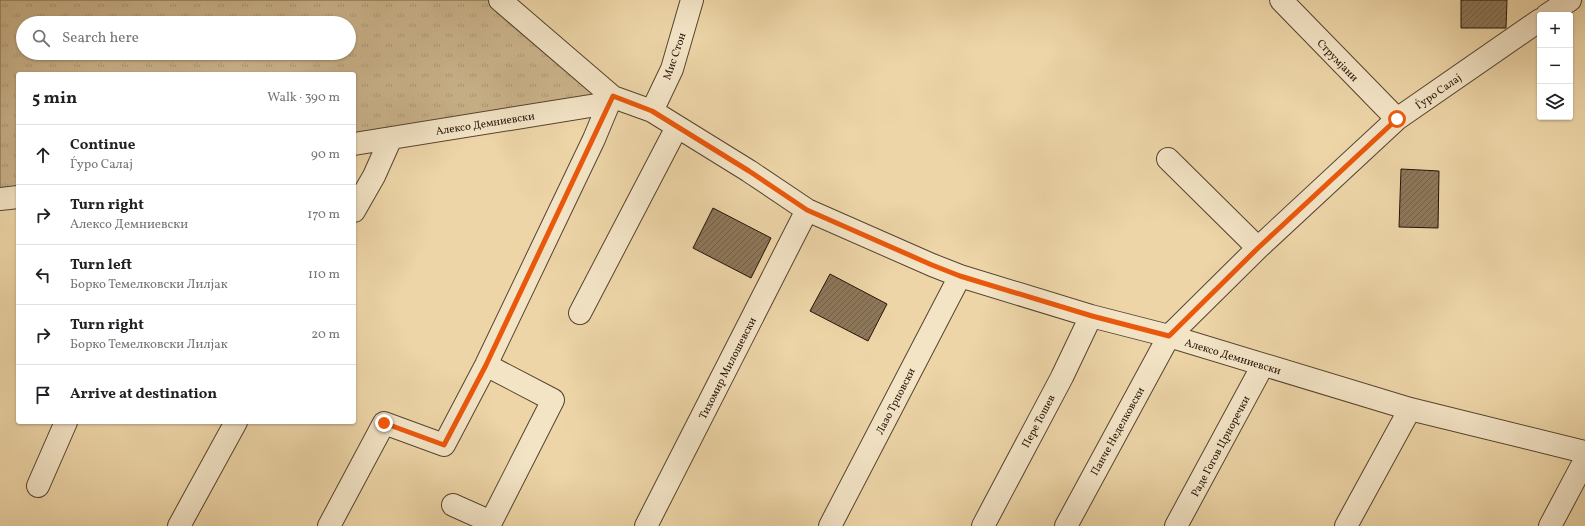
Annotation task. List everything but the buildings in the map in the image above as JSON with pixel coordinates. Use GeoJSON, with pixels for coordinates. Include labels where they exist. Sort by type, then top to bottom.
{"type":"FeatureCollection","features":[{"type":"Feature","properties":{"kind":"street","name":"Алексо Демниевски"},"geometry":{"type":"LineString","coordinates":[[500,0],[611,100]]}},
{"type":"Feature","properties":{"kind":"street","name":"Мис Стон"},"geometry":{"type":"LineString","coordinates":[[652,111],[672,69],[692,0]]}},
{"type":"Feature","properties":{"kind":"street","name":"Струмјани"},"geometry":{"type":"LineString","coordinates":[[1281,0],[1397,119]]}},
{"type":"Feature","properties":{"kind":"street","name":"Ѓуро Салај"},"geometry":{"type":"LineString","coordinates":[[1169,336],[1258,248],[1397,119],[1537,22]]}},
{"type":"Feature","properties":{"kind":"street","name":"Алексо Демниевски"},"geometry":{"type":"LineString","coordinates":[[356,144],[611,100],[652,111],[749,171],[807,210],[960,276],[1092,316],[1169,336],[1410,409],[1585,452]]}},
{"type":"Feature","properties":{"kind":"street"},"geometry":{"type":"LineString","coordinates":[[329,526],[384,423],[444,445],[486,365],[594,139],[611,100]]}},
{"type":"Feature","properties":{"kind":"street"},"geometry":{"type":"LineString","coordinates":[[580,313],[677,127]]}},
{"type":"Feature","properties":{"kind":"street"},"geometry":{"type":"LineString","coordinates":[[356,208],[374,176],[391,138]]}},
{"type":"Feature","properties":{"kind":"street"},"geometry":{"type":"LineString","coordinates":[[1168,159],[1258,248]]}},
{"type":"Feature","properties":{"kind":"street"},"geometry":{"type":"LineString","coordinates":[[0,199],[16,197]]}},
{"type":"Feature","properties":{"kind":"street","name":"Тихомир Милошевски"},"geometry":{"type":"LineString","coordinates":[[646,526],[807,210]]}},
{"type":"Feature","properties":{"kind":"street","name":"Лазо Трповски"},"geometry":{"type":"LineString","coordinates":[[830,526],[960,276]]}},
{"type":"Feature","properties":{"kind":"street","name":"Пере Тошев"},"geometry":{"type":"LineString","coordinates":[[983,526],[1062,377],[1092,316]]}},
{"type":"Feature","properties":{"kind":"street","name":"Панче Неделковски"},"geometry":{"type":"LineString","coordinates":[[1066,526],[1169,336]]}},
{"type":"Feature","properties":{"kind":"street"},"geometry":{"type":"LineString","coordinates":[[453,505],[491,522],[553,400],[486,365]]}},
{"type":"Feature","properties":{"kind":"street","name":"Раде Гогов Црноречки"},"geometry":{"type":"LineString","coordinates":[[1176,526],[1263,365]]}},
{"type":"Feature","properties":{"kind":"street"},"geometry":{"type":"LineString","coordinates":[[1346,526],[1410,409]]}},
{"type":"Feature","properties":{"kind":"street"},"geometry":{"type":"LineString","coordinates":[[38,486],[65,424]]}},
{"type":"Feature","properties":{"kind":"street"},"geometry":{"type":"LineString","coordinates":[[179,526],[235,424]]}},
{"type":"Feature","properties":{"kind":"street"},"geometry":{"type":"LineString","coordinates":[[1550,526],[1585,460]]}},
{"type":"Feature","properties":{"kind":"green space"},"geometry":{"type":"Polygon","coordinates":[[[0,0],[500,0],[613,97],[356,144],[356,72],[16,72],[16,197],[0,199],[0,0]]]}},
{"type":"Feature","properties":{"kind":"route"},"geometry":{"type":"LineString","coordinates":[[384,423],[444,445],[486,365],[613,96],[652,111],[749,171],[807,210],[932,265],[960,276],[1092,316],[1169,336],[1258,248],[1397,119]]}}]}
